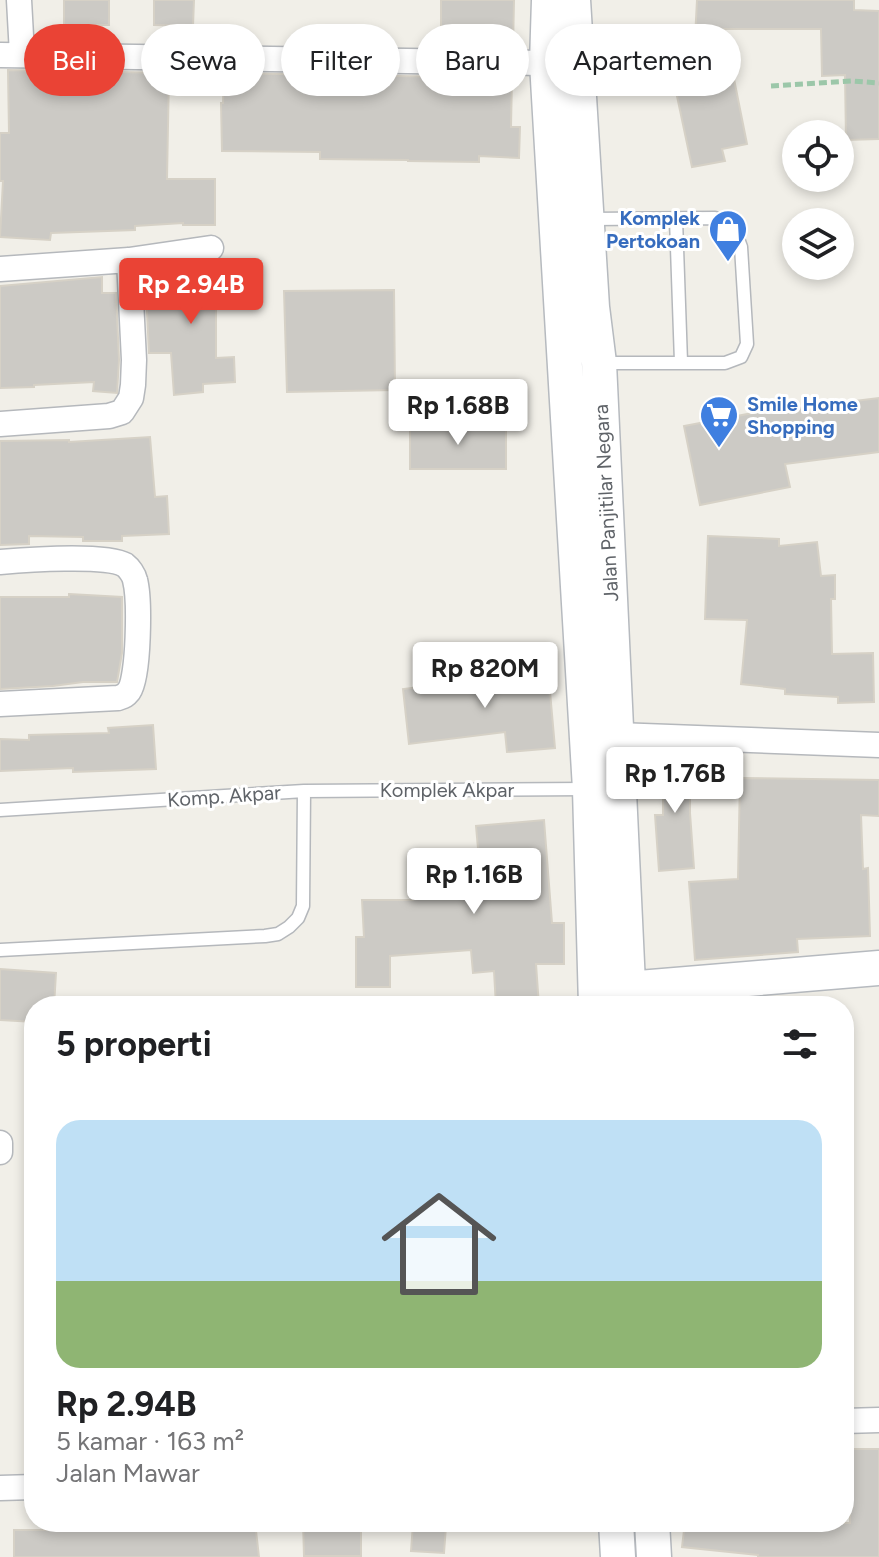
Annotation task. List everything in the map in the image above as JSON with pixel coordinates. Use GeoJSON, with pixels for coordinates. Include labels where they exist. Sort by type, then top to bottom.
{"type":"FeatureCollection","features":[{"type":"Feature","properties":{"kind":"main road"},"geometry":{"type":"LineString","coordinates":[[548,24],[549,0]]}},
{"type":"Feature","properties":{"kind":"main road","name":"Jalan Panjitilar Negara"},"geometry":{"type":"LineString","coordinates":[[573,0],[592,307],[599,363],[591,528],[617,735],[628,996]]}},
{"type":"Feature","properties":{"kind":"main road"},"geometry":{"type":"LineString","coordinates":[[550,96],[591,528],[590,789],[596,996]]}},
{"type":"Feature","properties":{"kind":"main road"},"geometry":{"type":"LineString","coordinates":[[645,996],[879,968]]}},
{"type":"Feature","properties":{"kind":"main road"},"geometry":{"type":"LineString","coordinates":[[617,1532],[618,1557]]}},
{"type":"Feature","properties":{"kind":"main road"},"geometry":{"type":"LineString","coordinates":[[653,1532],[654,1557]]}},
{"type":"Feature","properties":{"kind":"street"},"geometry":{"type":"LineString","coordinates":[[19,0],[11,55],[545,63]]}},
{"type":"Feature","properties":{"kind":"street"},"geometry":{"type":"LineString","coordinates":[[0,269],[129,260],[211,248]]}},
{"type":"Feature","properties":{"kind":"street"},"geometry":{"type":"LineString","coordinates":[[0,424],[109,416],[122,412],[131,398],[134,360],[129,260]]}},
{"type":"Feature","properties":{"kind":"street"},"geometry":{"type":"LineString","coordinates":[[0,562],[34,559],[109,561],[125,565],[135,576],[139,605],[137,649],[131,688],[126,695],[118,698],[0,704]]}},
{"type":"Feature","properties":{"kind":"street"},"geometry":{"type":"LineString","coordinates":[[617,735],[879,745]]}},
{"type":"Feature","properties":{"kind":"street"},"geometry":{"type":"LineString","coordinates":[[0,1143],[0,1152]]}},
{"type":"Feature","properties":{"kind":"street"},"geometry":{"type":"LineString","coordinates":[[854,1421],[879,1420]]}},
{"type":"Feature","properties":{"kind":"street"},"geometry":{"type":"LineString","coordinates":[[0,1488],[24,1487]]}},
{"type":"Feature","properties":{"kind":"lane"},"geometry":{"type":"LineString","coordinates":[[586,219],[715,218],[731,226],[741,247],[747,344],[741,357],[725,363],[599,363]]}},
{"type":"Feature","properties":{"kind":"lane"},"geometry":{"type":"LineString","coordinates":[[676,219],[681,362]]}},
{"type":"Feature","properties":{"kind":"lane","name":"Komplek Akpar"},"geometry":{"type":"LineString","coordinates":[[304,791],[590,789]]}},
{"type":"Feature","properties":{"kind":"lane","name":"Komp. Akpar"},"geometry":{"type":"LineString","coordinates":[[0,810],[304,791],[304,900],[298,918],[283,931],[272,935],[0,950]]}},
{"type":"Feature","properties":{"kind":"path"},"geometry":{"type":"LineString","coordinates":[[771,86],[852,81],[879,83]]}},
{"type":"Feature","properties":{"kind":"building"},"geometry":{"type":"Polygon","coordinates":[[[64,0],[109,0],[109,24],[64,24],[64,0]]]}},
{"type":"Feature","properties":{"kind":"building"},"geometry":{"type":"Polygon","coordinates":[[[154,0],[194,0],[193,24],[154,24],[154,0]]]}},
{"type":"Feature","properties":{"kind":"building"},"geometry":{"type":"Polygon","coordinates":[[[441,0],[514,0],[514,24],[441,24],[441,0]]]}},
{"type":"Feature","properties":{"kind":"building"},"geometry":{"type":"Polygon","coordinates":[[[697,0],[854,0],[854,10],[879,11],[879,139],[854,140],[854,120],[846,120],[845,75],[822,76],[821,29],[741,29],[741,24],[696,24],[697,0]]]}},
{"type":"Feature","properties":{"kind":"building"},"geometry":{"type":"Polygon","coordinates":[[[8,70],[24,70],[24,96],[125,96],[125,72],[141,72],[141,96],[169,96],[167,179],[215,179],[215,225],[183,223],[135,226],[135,230],[51,233],[50,240],[0,237],[3,181],[0,181],[0,133],[9,133],[8,70]]]}},
{"type":"Feature","properties":{"kind":"building"},"geometry":{"type":"Polygon","coordinates":[[[265,74],[281,74],[281,96],[400,96],[400,76],[416,76],[416,96],[512,96],[511,127],[520,127],[519,158],[479,156],[479,162],[320,159],[320,152],[222,151],[223,96],[265,96],[265,74]]]}},
{"type":"Feature","properties":{"kind":"building"},"geometry":{"type":"Polygon","coordinates":[[[677,96],[737,96],[747,144],[722,149],[725,161],[692,167],[677,96]]]}},
{"type":"Feature","properties":{"kind":"building"},"geometry":{"type":"Polygon","coordinates":[[[235,266],[235,304],[216,304],[216,358],[234,357],[235,382],[203,384],[203,392],[174,395],[171,353],[149,353],[146,291],[160,290],[160,274],[207,274],[207,267],[235,266]]]}},
{"type":"Feature","properties":{"kind":"building"},"geometry":{"type":"Polygon","coordinates":[[[102,277],[102,293],[116,293],[117,393],[93,391],[94,382],[0,388],[0,286],[102,277]]]}},
{"type":"Feature","properties":{"kind":"building"},"geometry":{"type":"Polygon","coordinates":[[[394,290],[395,390],[287,392],[284,291],[394,290]]]}},
{"type":"Feature","properties":{"kind":"building"},"geometry":{"type":"Polygon","coordinates":[[[879,398],[879,452],[785,464],[790,487],[700,505],[684,426],[774,409],[879,398]]]}},
{"type":"Feature","properties":{"kind":"building"},"geometry":{"type":"Polygon","coordinates":[[[410,425],[506,425],[506,469],[410,469],[410,425]]]}},
{"type":"Feature","properties":{"kind":"building"},"geometry":{"type":"Polygon","coordinates":[[[150,437],[155,497],[167,496],[169,534],[122,536],[122,541],[29,536],[29,544],[0,545],[0,441],[69,442],[150,437]]]}},
{"type":"Feature","properties":{"kind":"building"},"geometry":{"type":"Polygon","coordinates":[[[708,536],[779,539],[779,546],[817,542],[821,576],[835,575],[835,599],[831,599],[832,654],[873,653],[874,702],[838,703],[838,697],[785,694],[785,689],[741,684],[747,620],[705,619],[708,536]]]}},
{"type":"Feature","properties":{"kind":"building"},"geometry":{"type":"Polygon","coordinates":[[[69,594],[122,597],[122,653],[117,682],[0,689],[0,597],[69,597],[69,594]]]}},
{"type":"Feature","properties":{"kind":"building"},"geometry":{"type":"Polygon","coordinates":[[[548,669],[555,748],[507,752],[505,732],[409,744],[403,689],[500,677],[500,673],[548,669]]]}},
{"type":"Feature","properties":{"kind":"building"},"geometry":{"type":"Polygon","coordinates":[[[153,725],[156,769],[0,771],[0,739],[29,740],[29,735],[109,733],[108,728],[153,725]]]}},
{"type":"Feature","properties":{"kind":"building"},"geometry":{"type":"Polygon","coordinates":[[[663,752],[690,753],[694,868],[659,871],[655,815],[663,815],[663,752]]]}},
{"type":"Feature","properties":{"kind":"building"},"geometry":{"type":"Polygon","coordinates":[[[740,778],[879,780],[879,816],[861,815],[863,869],[868,868],[870,936],[797,939],[798,952],[695,960],[689,882],[738,879],[740,778]]]}},
{"type":"Feature","properties":{"kind":"building"},"geometry":{"type":"Polygon","coordinates":[[[544,820],[552,923],[564,923],[564,964],[536,964],[538,996],[495,996],[494,971],[473,973],[471,950],[390,956],[390,987],[356,987],[356,937],[364,937],[362,900],[413,900],[413,872],[480,871],[476,826],[544,820]]]}},
{"type":"Feature","properties":{"kind":"building"},"geometry":{"type":"Polygon","coordinates":[[[0,969],[56,973],[55,996],[24,996],[24,1021],[0,1020],[0,969]]]}},
{"type":"Feature","properties":{"kind":"building"},"geometry":{"type":"Polygon","coordinates":[[[854,1449],[879,1449],[879,1557],[758,1557],[682,1547],[684,1532],[854,1532],[854,1449]]]}},
{"type":"Feature","properties":{"kind":"building"},"geometry":{"type":"Polygon","coordinates":[[[14,1530],[256,1532],[259,1557],[14,1557],[14,1530]]]}},
{"type":"Feature","properties":{"kind":"building"},"geometry":{"type":"Polygon","coordinates":[[[303,1532],[361,1532],[361,1556],[304,1556],[303,1532]]]}},
{"type":"Feature","properties":{"kind":"building"},"geometry":{"type":"Polygon","coordinates":[[[412,1532],[446,1532],[444,1553],[411,1551],[412,1532]]]}},
{"type":"Feature","properties":{"kind":"place","name":"Komplek Pertokoan"},"geometry":{"type":"Point","coordinates":[728,263]}},
{"type":"Feature","properties":{"kind":"place","name":"Smile Home Shopping"},"geometry":{"type":"Point","coordinates":[719,449]}}]}
